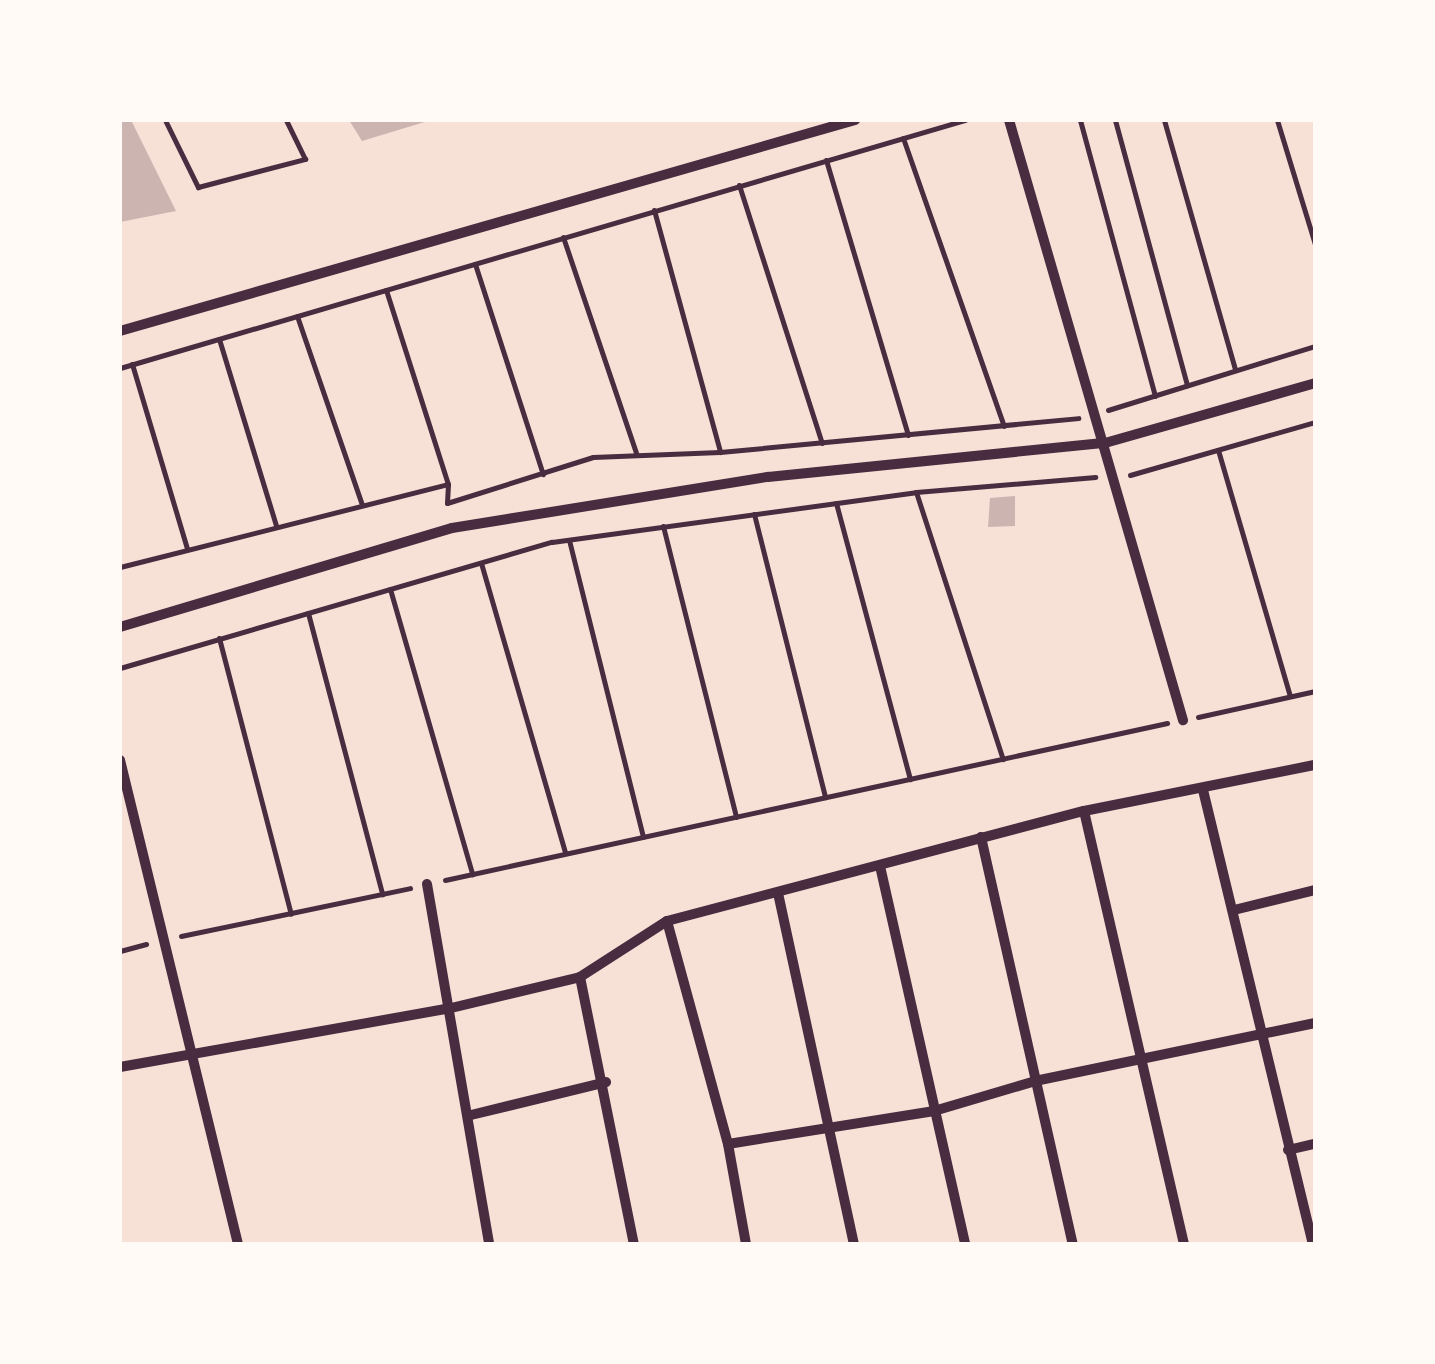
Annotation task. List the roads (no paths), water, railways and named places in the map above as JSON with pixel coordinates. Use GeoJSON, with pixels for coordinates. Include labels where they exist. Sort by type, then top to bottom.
{"type":"FeatureCollection","features":[{"type":"Feature","properties":{"kind":"street"},"geometry":{"type":"LineString","coordinates":[[120,331],[855,120]]}},
{"type":"Feature","properties":{"kind":"street"},"geometry":{"type":"LineString","coordinates":[[1009,120],[1117,479],[1184,720]]}},
{"type":"Feature","properties":{"kind":"street"},"geometry":{"type":"LineString","coordinates":[[120,627],[452,528],[768,478],[1105,444],[1315,382]]}},
{"type":"Feature","properties":{"kind":"street"},"geometry":{"type":"LineString","coordinates":[[120,760],[238,1244]]}},
{"type":"Feature","properties":{"kind":"street"},"geometry":{"type":"LineString","coordinates":[[120,1066],[195,1058],[447,1009],[580,978],[667,921],[981,836],[1315,765]]}},
{"type":"Feature","properties":{"kind":"street"},"geometry":{"type":"LineString","coordinates":[[1203,790],[1313,1244]]}},
{"type":"Feature","properties":{"kind":"street"},"geometry":{"type":"LineString","coordinates":[[1084,812],[1138,1060],[1184,1244]]}},
{"type":"Feature","properties":{"kind":"street"},"geometry":{"type":"LineString","coordinates":[[981,836],[1072,1244]]}},
{"type":"Feature","properties":{"kind":"street"},"geometry":{"type":"LineString","coordinates":[[880,866],[965,1244]]}},
{"type":"Feature","properties":{"kind":"street"},"geometry":{"type":"LineString","coordinates":[[426,884],[447,1009],[472,1115],[489,1244]]}},
{"type":"Feature","properties":{"kind":"street"},"geometry":{"type":"LineString","coordinates":[[1234,910],[1315,890]]}},
{"type":"Feature","properties":{"kind":"street"},"geometry":{"type":"LineString","coordinates":[[778,893],[854,1244]]}},
{"type":"Feature","properties":{"kind":"street"},"geometry":{"type":"LineString","coordinates":[[667,921],[728,1144],[746,1244]]}},
{"type":"Feature","properties":{"kind":"street"},"geometry":{"type":"LineString","coordinates":[[580,978],[606,1082],[634,1244]]}},
{"type":"Feature","properties":{"kind":"street"},"geometry":{"type":"LineString","coordinates":[[728,1144],[934,1111],[1035,1081],[1315,1023]]}},
{"type":"Feature","properties":{"kind":"street"},"geometry":{"type":"LineString","coordinates":[[472,1115],[606,1082]]}},
{"type":"Feature","properties":{"kind":"street"},"geometry":{"type":"LineString","coordinates":[[1288,1150],[1315,1144]]}}]}
